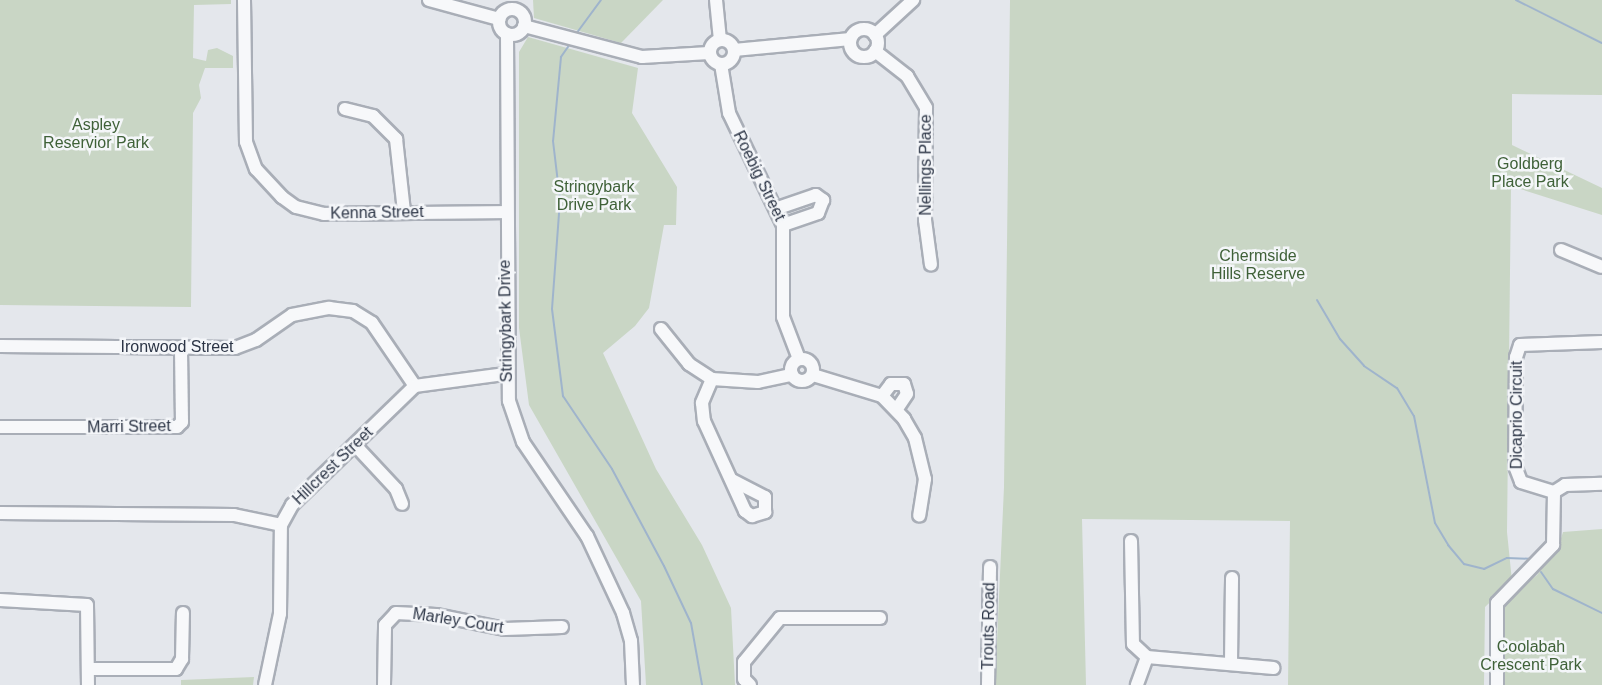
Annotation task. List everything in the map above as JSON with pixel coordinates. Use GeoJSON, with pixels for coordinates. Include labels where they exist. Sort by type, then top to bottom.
{"type":"FeatureCollection","features":[{"type":"Feature","properties":{"kind":"street","name":"Kenna Street"},"geometry":{"type":"LineString","coordinates":[[244,0],[243,127],[249,156],[262,178],[290,204],[306,211],[506,212]]}},
{"type":"Feature","properties":{"kind":"street"},"geometry":{"type":"LineString","coordinates":[[429,0],[499,19],[517,5],[524,17],[524,26],[519,33],[507,34]]}},
{"type":"Feature","properties":{"kind":"street"},"geometry":{"type":"LineString","coordinates":[[709,53],[720,40],[716,0]]}},
{"type":"Feature","properties":{"kind":"street"},"geometry":{"type":"LineString","coordinates":[[875,51],[875,34],[913,0]]}},
{"type":"Feature","properties":{"kind":"street","name":"Stringybark Drive"},"geometry":{"type":"LineString","coordinates":[[499,19],[507,34],[505,374],[508,401],[524,442],[587,536],[623,613],[631,642],[633,685]]}},
{"type":"Feature","properties":{"kind":"street"},"geometry":{"type":"LineString","coordinates":[[524,26],[642,57],[709,53],[721,64],[729,62],[734,50]]}},
{"type":"Feature","properties":{"kind":"street"},"geometry":{"type":"LineString","coordinates":[[734,50],[850,39],[859,30],[875,34]]}},
{"type":"Feature","properties":{"kind":"street","name":"Nellings Place"},"geometry":{"type":"LineString","coordinates":[[850,39],[856,54],[864,57],[875,51],[907,76],[926,108],[925,220],[931,265]]}},
{"type":"Feature","properties":{"kind":"street"},"geometry":{"type":"LineString","coordinates":[[720,40],[729,42],[734,50]]}},
{"type":"Feature","properties":{"kind":"street","name":"Roebig Street"},"geometry":{"type":"LineString","coordinates":[[721,64],[729,113],[778,208],[783,225],[783,317],[799,359],[811,363],[813,375]]}},
{"type":"Feature","properties":{"kind":"street"},"geometry":{"type":"LineString","coordinates":[[345,109],[373,116],[396,139],[404,211]]}},
{"type":"Feature","properties":{"kind":"street"},"geometry":{"type":"LineString","coordinates":[[778,208],[816,195],[823,200],[818,213],[783,225]]}},
{"type":"Feature","properties":{"kind":"street"},"geometry":{"type":"LineString","coordinates":[[1560,250],[1602,267]]}},
{"type":"Feature","properties":{"kind":"street","name":"Ironwood Street"},"geometry":{"type":"LineString","coordinates":[[0,346],[235,348],[304,310],[339,309],[372,323],[415,386]]}},
{"type":"Feature","properties":{"kind":"street"},"geometry":{"type":"LineString","coordinates":[[661,329],[689,364],[712,379],[758,382],[792,375],[804,382],[813,375],[882,396],[897,409],[915,438],[923,465],[926,492],[919,516]]}},
{"type":"Feature","properties":{"kind":"street","name":"Dicaprio Circuit"},"geometry":{"type":"LineString","coordinates":[[1554,492],[1517,477],[1517,351],[1531,342],[1602,342]]}},
{"type":"Feature","properties":{"kind":"street","name":"Marri Street"},"geometry":{"type":"LineString","coordinates":[[0,427],[177,427],[182,422],[181,348]]}},
{"type":"Feature","properties":{"kind":"street"},"geometry":{"type":"LineString","coordinates":[[792,375],[793,364],[799,359]]}},
{"type":"Feature","properties":{"kind":"street"},"geometry":{"type":"LineString","coordinates":[[415,386],[505,374]]}},
{"type":"Feature","properties":{"kind":"street"},"geometry":{"type":"LineString","coordinates":[[712,379],[701,414],[732,480]]}},
{"type":"Feature","properties":{"kind":"street"},"geometry":{"type":"LineString","coordinates":[[882,396],[891,384],[904,384],[907,394],[897,409]]}},
{"type":"Feature","properties":{"kind":"street","name":"Hillcrest Street"},"geometry":{"type":"LineString","coordinates":[[281,525],[292,506],[415,386]]}},
{"type":"Feature","properties":{"kind":"street"},"geometry":{"type":"LineString","coordinates":[[355,445],[396,489],[402,504]]}},
{"type":"Feature","properties":{"kind":"street"},"geometry":{"type":"LineString","coordinates":[[1497,685],[1497,603],[1553,545],[1554,492],[1565,485],[1602,484]]}},
{"type":"Feature","properties":{"kind":"street"},"geometry":{"type":"LineString","coordinates":[[0,513],[234,515],[281,525],[280,614],[265,685]]}},
{"type":"Feature","properties":{"kind":"street"},"geometry":{"type":"LineString","coordinates":[[1131,541],[1133,644],[1148,657],[1231,662],[1274,668]]}},
{"type":"Feature","properties":{"kind":"street","name":"Trouts Road"},"geometry":{"type":"LineString","coordinates":[[988,685],[990,567]]}},
{"type":"Feature","properties":{"kind":"street"},"geometry":{"type":"LineString","coordinates":[[1231,662],[1232,578]]}},
{"type":"Feature","properties":{"kind":"street"},"geometry":{"type":"LineString","coordinates":[[0,600],[87,605],[88,685]]}},
{"type":"Feature","properties":{"kind":"street"},"geometry":{"type":"LineString","coordinates":[[88,669],[176,669],[182,659],[183,613]]}},
{"type":"Feature","properties":{"kind":"street","name":"Marley Court"},"geometry":{"type":"LineString","coordinates":[[384,685],[385,626],[396,613],[436,615],[505,629],[562,627]]}},
{"type":"Feature","properties":{"kind":"street"},"geometry":{"type":"LineString","coordinates":[[750,685],[744,679],[744,662],[780,618],[880,618]]}},
{"type":"Feature","properties":{"kind":"street"},"geometry":{"type":"LineString","coordinates":[[1137,685],[1148,657]]}},
{"type":"Feature","properties":{"kind":"green space","name":"Aspley Reservior Park"},"geometry":{"type":"Polygon","coordinates":[[[0,0],[231,0],[231,4],[194,5],[193,58],[206,61],[208,50],[217,48],[233,56],[233,68],[205,68],[199,85],[201,98],[193,113],[191,307],[0,305],[0,0]]]}},
{"type":"Feature","properties":{"kind":"green space"},"geometry":{"type":"Polygon","coordinates":[[[533,0],[663,0],[621,43],[534,18],[533,0]]]}},
{"type":"Feature","properties":{"kind":"green space","name":"Chermside Hills Reserve"},"geometry":{"type":"Polygon","coordinates":[[[1010,0],[1602,0],[1602,95],[1512,94],[1512,145],[1602,188],[1602,215],[1511,186],[1507,532],[1512,581],[1485,607],[1484,685],[1288,685],[1290,521],[1082,519],[1086,685],[995,685],[1004,487],[1010,0]]]}},
{"type":"Feature","properties":{"kind":"green space","name":"Stringybark Drive Park"},"geometry":{"type":"Polygon","coordinates":[[[528,37],[638,68],[632,113],[677,187],[676,225],[664,225],[649,308],[635,326],[603,353],[656,469],[702,545],[731,608],[735,685],[646,685],[641,601],[529,405],[519,328],[519,52],[528,37]]]}},
{"type":"Feature","properties":{"kind":"green space","name":"Coolabah Crescent Park"},"geometry":{"type":"Polygon","coordinates":[[[1602,529],[1602,685],[1501,685],[1500,611],[1507,599],[1537,575],[1558,548],[1563,532],[1602,529]]]}},
{"type":"Feature","properties":{"kind":"green space"},"geometry":{"type":"Polygon","coordinates":[[[254,677],[253,685],[181,685],[181,680],[254,677]]]}},
{"type":"Feature","properties":{"kind":"waterway"},"geometry":{"type":"LineString","coordinates":[[576,34],[601,0]]}},
{"type":"Feature","properties":{"kind":"waterway"},"geometry":{"type":"LineString","coordinates":[[1516,0],[1602,43]]}},
{"type":"Feature","properties":{"kind":"waterway"},"geometry":{"type":"LineString","coordinates":[[570,44],[561,57],[553,141],[560,200],[552,309],[563,396],[612,469],[664,566],[691,623],[702,685]]}},
{"type":"Feature","properties":{"kind":"waterway"},"geometry":{"type":"LineString","coordinates":[[1317,300],[1340,339],[1364,366],[1397,388],[1414,416],[1435,523],[1448,545],[1464,564],[1484,569],[1507,558],[1534,559]]}},
{"type":"Feature","properties":{"kind":"waterway"},"geometry":{"type":"LineString","coordinates":[[1541,572],[1553,589],[1602,613]]}},
{"type":"Feature","properties":{"kind":"park label","name":"Goldberg Place Park"},"geometry":{"type":"Point","coordinates":[1530,173]}}]}
